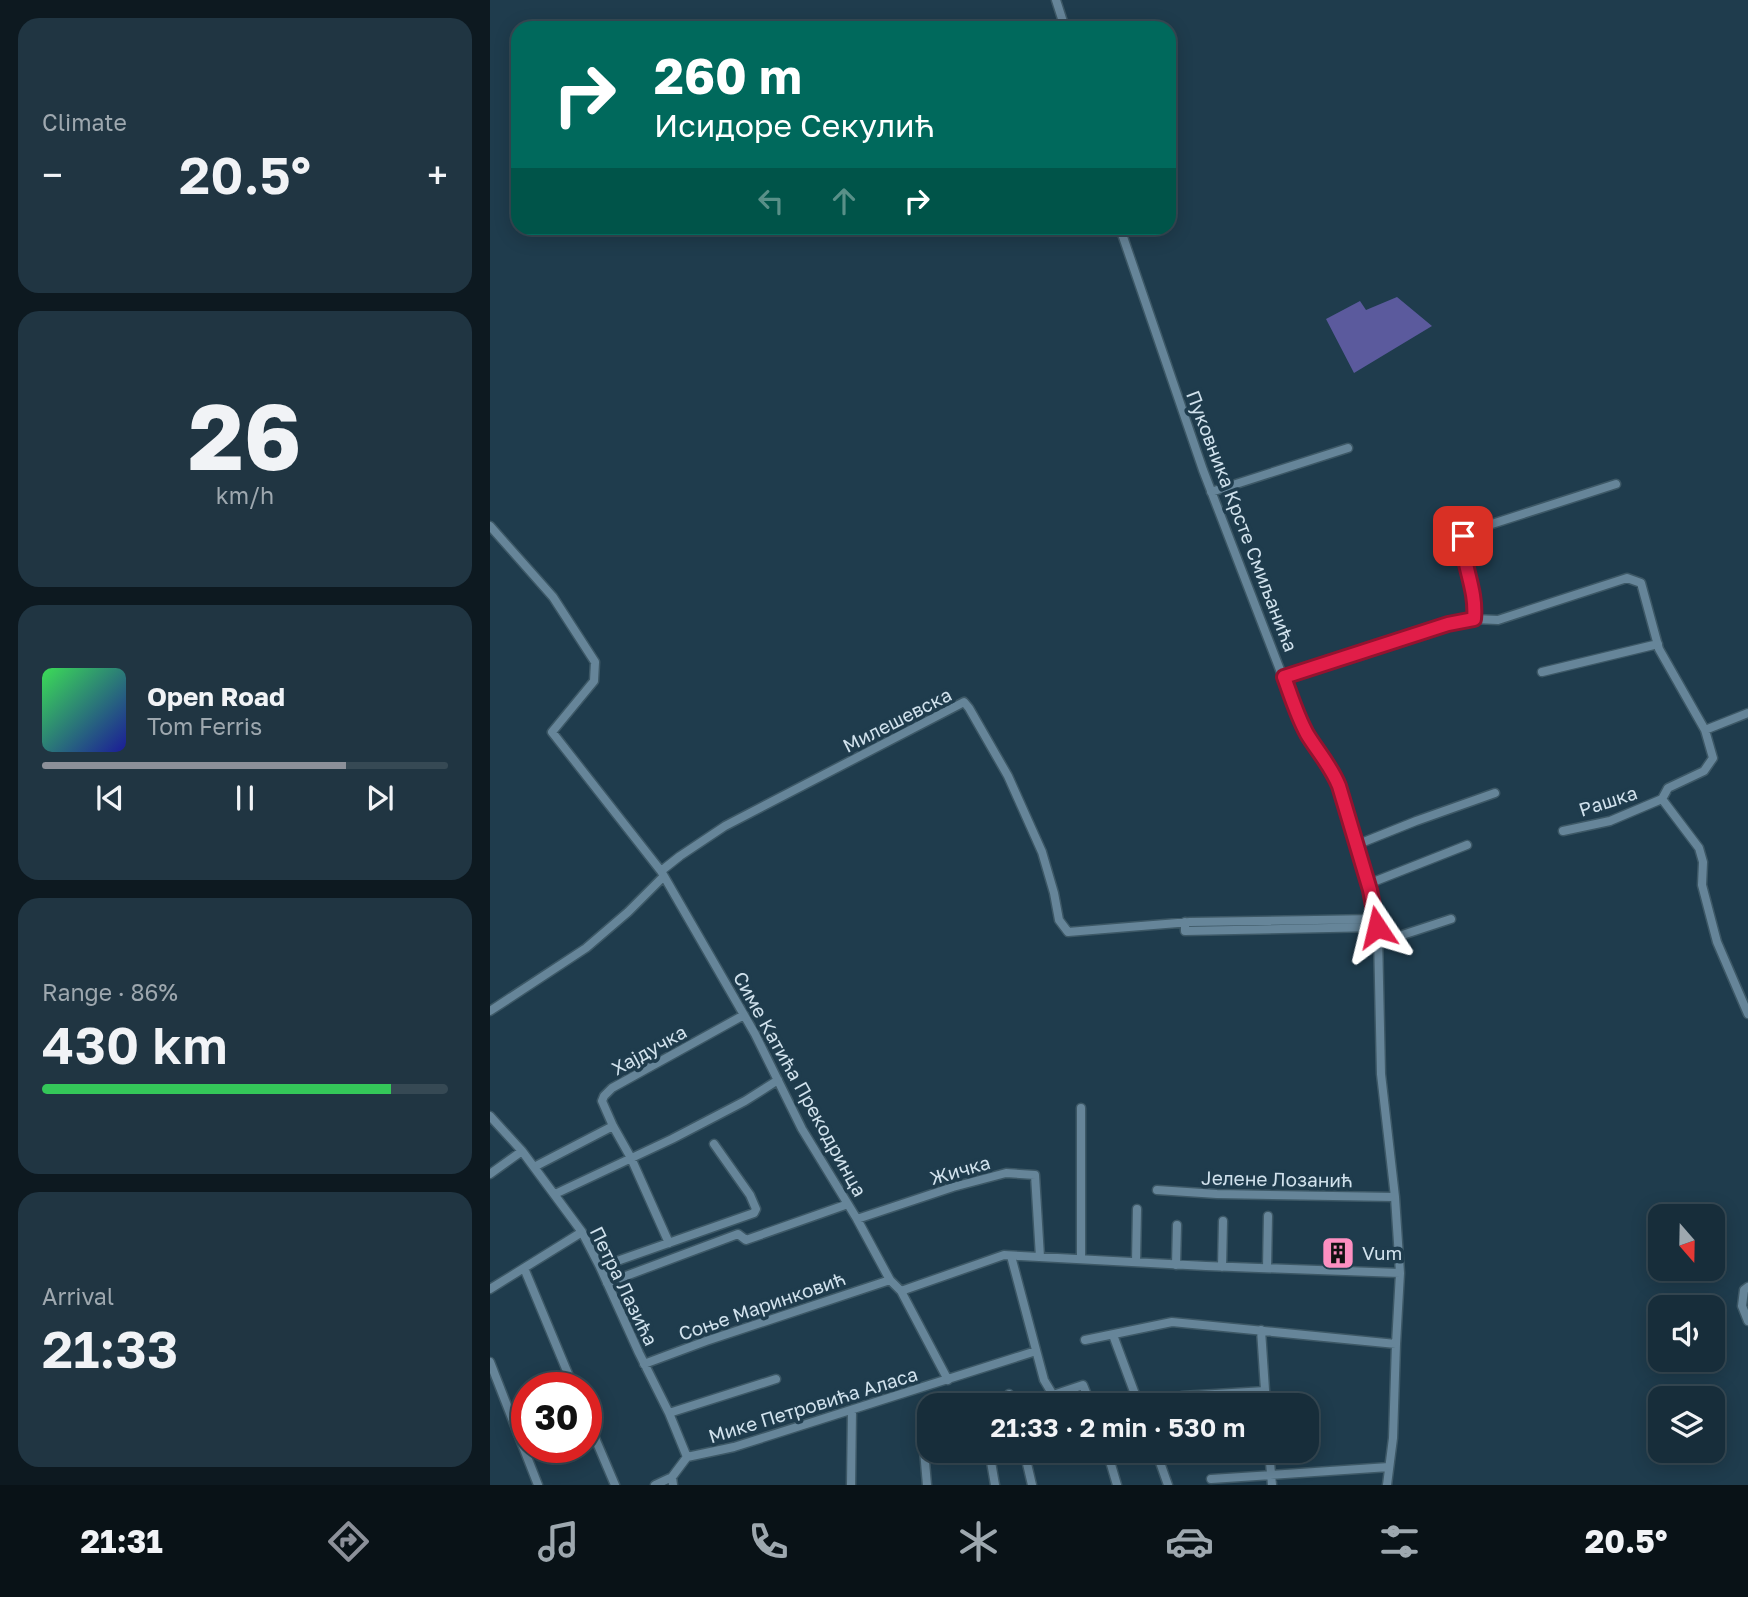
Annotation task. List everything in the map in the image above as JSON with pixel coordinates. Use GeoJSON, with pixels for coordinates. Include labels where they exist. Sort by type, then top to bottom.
{"type":"FeatureCollection","features":[{"type":"Feature","properties":{"kind":"street"},"geometry":{"type":"LineString","coordinates":[[1056,0],[1063,21]]}},
{"type":"Feature","properties":{"kind":"street","name":"Пуковника Крсте Смиљанића"},"geometry":{"type":"LineString","coordinates":[[1122,235],[1211,492],[1305,729],[1334,772],[1377,923],[1381,1074],[1395,1197],[1400,1273],[1393,1438],[1387,1485]]}},
{"type":"Feature","properties":{"kind":"street"},"geometry":{"type":"LineString","coordinates":[[1211,492],[1348,448]]}},
{"type":"Feature","properties":{"kind":"street"},"geometry":{"type":"LineString","coordinates":[[1474,619],[1473,589],[1462,544],[1463,536],[1467,532],[1616,484]]}},
{"type":"Feature","properties":{"kind":"street","name":"Симе Катића Прекодринца"},"geometry":{"type":"LineString","coordinates":[[490,526],[553,597],[595,662],[594,681],[552,732],[662,874],[744,1015],[802,1129],[857,1219],[890,1280],[901,1291],[948,1380]]}},
{"type":"Feature","properties":{"kind":"street"},"geometry":{"type":"LineString","coordinates":[[1284,677],[1448,624],[1474,619],[1498,620],[1627,578],[1641,583],[1658,644],[1705,730],[1748,713]]}},
{"type":"Feature","properties":{"kind":"street"},"geometry":{"type":"LineString","coordinates":[[1542,672],[1658,644]]}},
{"type":"Feature","properties":{"kind":"street","name":"Милешевска"},"geometry":{"type":"LineString","coordinates":[[662,874],[680,856],[725,826],[964,702],[1008,776],[1042,852],[1059,920],[1068,932],[1185,922],[1185,931],[1377,923]]}},
{"type":"Feature","properties":{"kind":"street","name":"Рашка"},"geometry":{"type":"LineString","coordinates":[[1563,831],[1610,821],[1662,799],[1668,788],[1704,771],[1713,758],[1705,730]]}},
{"type":"Feature","properties":{"kind":"street"},"geometry":{"type":"LineString","coordinates":[[1356,845],[1495,793]]}},
{"type":"Feature","properties":{"kind":"street"},"geometry":{"type":"LineString","coordinates":[[1662,799],[1699,848],[1703,862],[1702,885],[1717,942],[1748,1014]]}},
{"type":"Feature","properties":{"kind":"street"},"geometry":{"type":"LineString","coordinates":[[1368,884],[1467,845]]}},
{"type":"Feature","properties":{"kind":"street"},"geometry":{"type":"LineString","coordinates":[[490,1011],[586,948],[628,912],[662,874]]}},
{"type":"Feature","properties":{"kind":"street"},"geometry":{"type":"LineString","coordinates":[[1378,943],[1451,919]]}},
{"type":"Feature","properties":{"kind":"street","name":"Хајдучка"},"geometry":{"type":"LineString","coordinates":[[613,1126],[602,1101],[607,1093],[744,1015]]}},
{"type":"Feature","properties":{"kind":"street"},"geometry":{"type":"LineString","coordinates":[[555,1194],[745,1101],[778,1080]]}},
{"type":"Feature","properties":{"kind":"street"},"geometry":{"type":"LineString","coordinates":[[1081,1108],[1081,1259]]}},
{"type":"Feature","properties":{"kind":"street","name":"Петра Лазића"},"geometry":{"type":"LineString","coordinates":[[490,1116],[522,1151],[582,1232],[669,1413],[687,1457]]}},
{"type":"Feature","properties":{"kind":"street"},"geometry":{"type":"LineString","coordinates":[[534,1167],[613,1126],[631,1158],[669,1243]]}},
{"type":"Feature","properties":{"kind":"street"},"geometry":{"type":"LineString","coordinates":[[600,1266],[754,1213],[750,1195],[714,1144]]}},
{"type":"Feature","properties":{"kind":"street"},"geometry":{"type":"LineString","coordinates":[[490,1174],[522,1151]]}},
{"type":"Feature","properties":{"kind":"street","name":"Жичка"},"geometry":{"type":"LineString","coordinates":[[857,1219],[953,1187],[1006,1173],[1035,1175],[1040,1257]]}},
{"type":"Feature","properties":{"kind":"street","name":"Јелене Лозанић"},"geometry":{"type":"LineString","coordinates":[[1157,1190],[1230,1195],[1395,1197]]}},
{"type":"Feature","properties":{"kind":"street"},"geometry":{"type":"LineString","coordinates":[[607,1283],[738,1234],[746,1240],[848,1204]]}},
{"type":"Feature","properties":{"kind":"street"},"geometry":{"type":"LineString","coordinates":[[1136,1262],[1137,1209]]}},
{"type":"Feature","properties":{"kind":"street"},"geometry":{"type":"LineString","coordinates":[[1267,1268],[1268,1216]]}},
{"type":"Feature","properties":{"kind":"street"},"geometry":{"type":"LineString","coordinates":[[1222,1267],[1223,1221]]}},
{"type":"Feature","properties":{"kind":"street"},"geometry":{"type":"LineString","coordinates":[[1176,1265],[1177,1225]]}},
{"type":"Feature","properties":{"kind":"street"},"geometry":{"type":"LineString","coordinates":[[490,1289],[582,1232]]}},
{"type":"Feature","properties":{"kind":"street"},"geometry":{"type":"LineString","coordinates":[[901,1291],[1003,1255],[1176,1265],[1400,1273]]}},
{"type":"Feature","properties":{"kind":"street"},"geometry":{"type":"LineString","coordinates":[[1011,1256],[1044,1380],[1052,1393]]}},
{"type":"Feature","properties":{"kind":"street"},"geometry":{"type":"LineString","coordinates":[[524,1268],[567,1372]]}},
{"type":"Feature","properties":{"kind":"street","name":"Соње Маринковић"},"geometry":{"type":"LineString","coordinates":[[645,1364],[890,1280]]}},
{"type":"Feature","properties":{"kind":"street"},"geometry":{"type":"LineString","coordinates":[[1748,1287],[1744,1290],[1742,1306],[1748,1321]]}},
{"type":"Feature","properties":{"kind":"street"},"geometry":{"type":"LineString","coordinates":[[1085,1340],[1172,1322],[1396,1344]]}},
{"type":"Feature","properties":{"kind":"street"},"geometry":{"type":"LineString","coordinates":[[1232,1393],[1265,1391],[1261,1330]]}},
{"type":"Feature","properties":{"kind":"street"},"geometry":{"type":"LineString","coordinates":[[1113,1335],[1135,1393]]}},
{"type":"Feature","properties":{"kind":"street","name":"Мике Петровића Аласа"},"geometry":{"type":"LineString","coordinates":[[687,1457],[734,1447],[1036,1352]]}},
{"type":"Feature","properties":{"kind":"street"},"geometry":{"type":"LineString","coordinates":[[490,1362],[538,1485]]}},
{"type":"Feature","properties":{"kind":"street"},"geometry":{"type":"LineString","coordinates":[[669,1413],[776,1379]]}},
{"type":"Feature","properties":{"kind":"street"},"geometry":{"type":"LineString","coordinates":[[1059,1393],[1083,1385],[1086,1393]]}},
{"type":"Feature","properties":{"kind":"street"},"geometry":{"type":"LineString","coordinates":[[851,1485],[852,1410]]}},
{"type":"Feature","properties":{"kind":"street"},"geometry":{"type":"LineString","coordinates":[[602,1455],[615,1485]]}},
{"type":"Feature","properties":{"kind":"street"},"geometry":{"type":"LineString","coordinates":[[655,1485],[673,1481],[687,1457]]}},
{"type":"Feature","properties":{"kind":"street"},"geometry":{"type":"LineString","coordinates":[[925,1463],[927,1485]]}},
{"type":"Feature","properties":{"kind":"street"},"geometry":{"type":"LineString","coordinates":[[991,1463],[995,1485]]}},
{"type":"Feature","properties":{"kind":"street"},"geometry":{"type":"LineString","coordinates":[[1027,1463],[1032,1485]]}},
{"type":"Feature","properties":{"kind":"street"},"geometry":{"type":"LineString","coordinates":[[1111,1463],[1117,1485]]}},
{"type":"Feature","properties":{"kind":"street"},"geometry":{"type":"LineString","coordinates":[[1160,1463],[1168,1485]]}},
{"type":"Feature","properties":{"kind":"street"},"geometry":{"type":"LineString","coordinates":[[1270,1463],[1272,1485]]}},
{"type":"Feature","properties":{"kind":"street"},"geometry":{"type":"LineString","coordinates":[[1212,1479],[1390,1467]]}},
{"type":"Feature","properties":{"kind":"shaded area"},"geometry":{"type":"Polygon","coordinates":[[[1397,297],[1432,326],[1354,373],[1326,319],[1360,301],[1366,310],[1397,297]]]}},
{"type":"Feature","properties":{"kind":"place","name":"Vum"},"geometry":{"type":"Point","coordinates":[1338,1253]}},
{"type":"Feature","properties":{"kind":"route"},"geometry":{"type":"LineString","coordinates":[[1377,927],[1370,890],[1334,772],[1308,736],[1284,677],[1448,624],[1474,619],[1473,589],[1462,544],[1463,536]]}}]}
